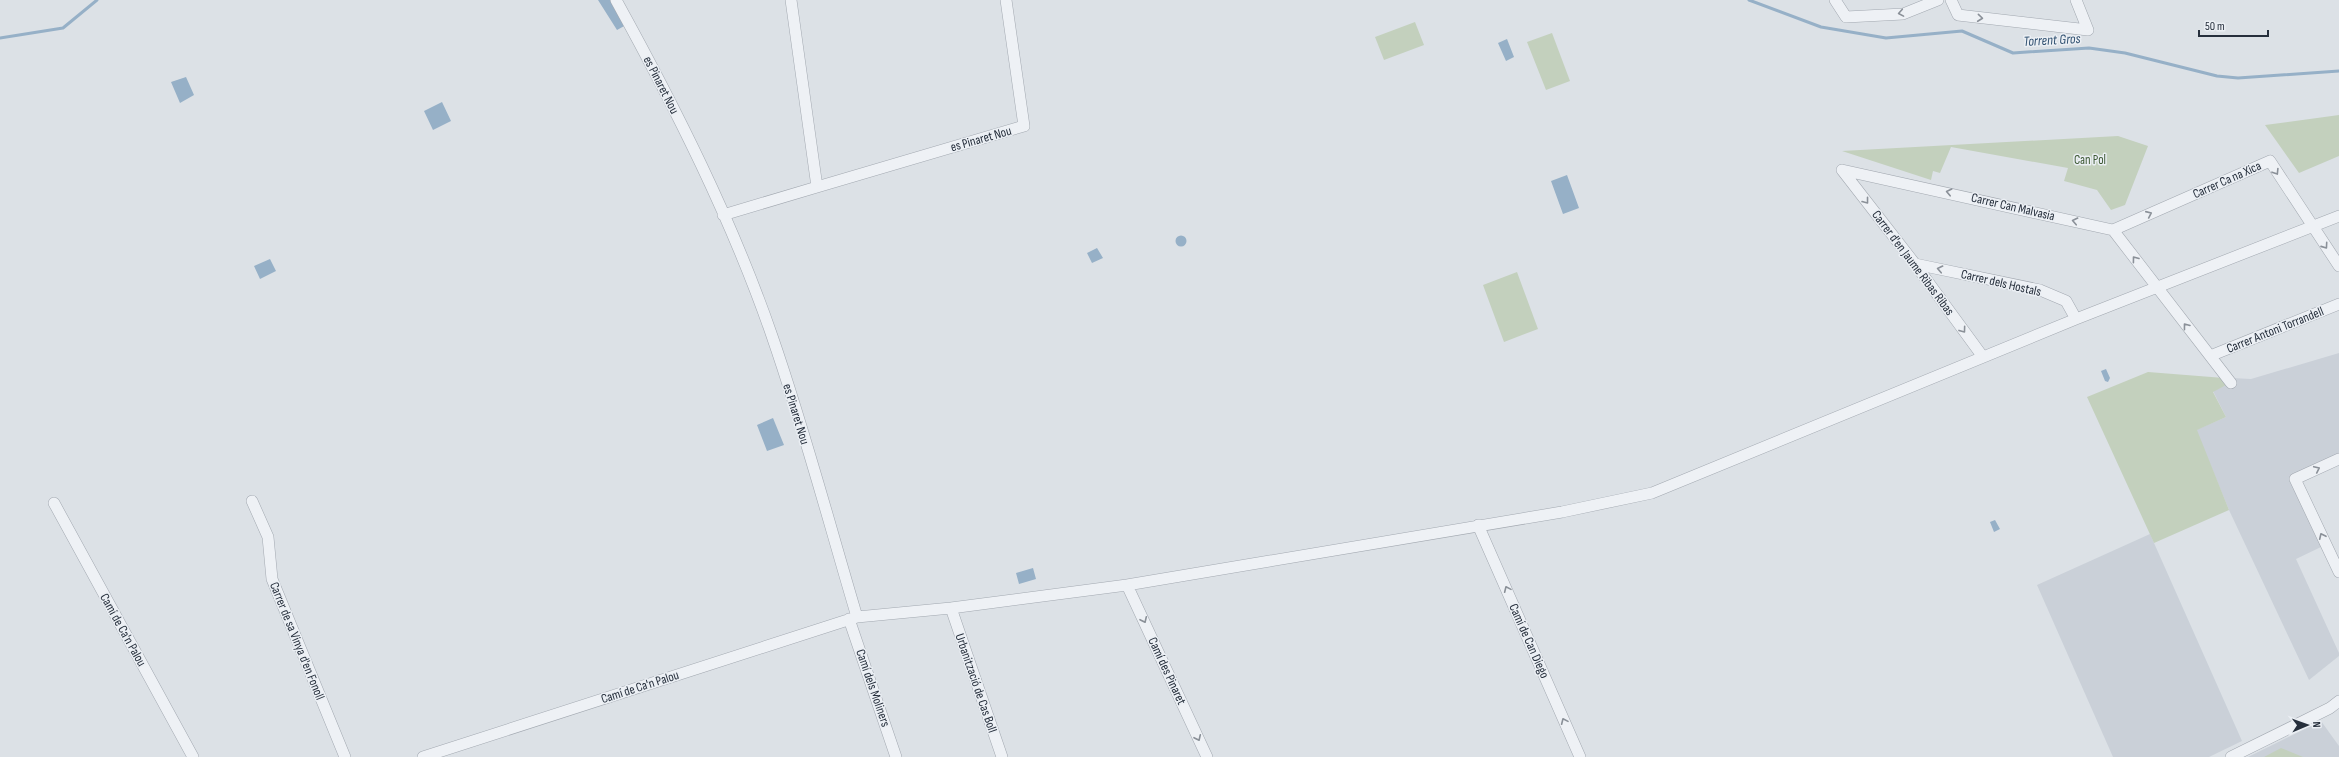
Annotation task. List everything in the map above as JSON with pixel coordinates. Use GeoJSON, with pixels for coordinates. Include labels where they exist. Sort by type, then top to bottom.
{"type":"FeatureCollection","features":[{"type":"Feature","properties":{"kind":"street","name":"es Pinaret Nou"},"geometry":{"type":"LineString","coordinates":[[616,0],[656,72],[723,215],[772,336],[853,618]]}},
{"type":"Feature","properties":{"kind":"street"},"geometry":{"type":"LineString","coordinates":[[791,0],[817,188]]}},
{"type":"Feature","properties":{"kind":"street","name":"es Pinaret Nou"},"geometry":{"type":"LineString","coordinates":[[723,215],[1024,126],[1006,0]]}},
{"type":"Feature","properties":{"kind":"street"},"geometry":{"type":"LineString","coordinates":[[1835,0],[1846,17],[1903,14],[1938,0]]}},
{"type":"Feature","properties":{"kind":"street"},"geometry":{"type":"LineString","coordinates":[[1951,0],[1958,15],[2088,30],[2076,0]]}},
{"type":"Feature","properties":{"kind":"street","name":"Carrer Ca na Xica"},"geometry":{"type":"LineString","coordinates":[[2114,230],[2270,161],[2312,227]]}},
{"type":"Feature","properties":{"kind":"street","name":"Carrer Can Malvasia"},"geometry":{"type":"LineString","coordinates":[[1842,170],[2114,230]]}},
{"type":"Feature","properties":{"kind":"street","name":"Carrer d'en Jaume Ribas Ribas"},"geometry":{"type":"LineString","coordinates":[[1842,170],[1915,264],[1983,357]]}},
{"type":"Feature","properties":{"kind":"street","name":"Camí de Ca'n Palou"},"geometry":{"type":"LineString","coordinates":[[423,757],[853,618],[951,608],[1127,585],[1562,512],[1652,493],[2076,319],[2339,216]]}},
{"type":"Feature","properties":{"kind":"street"},"geometry":{"type":"LineString","coordinates":[[2312,227],[2339,266]]}},
{"type":"Feature","properties":{"kind":"street"},"geometry":{"type":"LineString","coordinates":[[2114,230],[2231,383]]}},
{"type":"Feature","properties":{"kind":"street","name":"Carrer dels Hostals"},"geometry":{"type":"LineString","coordinates":[[1915,264],[2040,290],[2066,301],[2076,319]]}},
{"type":"Feature","properties":{"kind":"street","name":"Carrer Antoni Torrandell"},"geometry":{"type":"LineString","coordinates":[[2210,356],[2339,304]]}},
{"type":"Feature","properties":{"kind":"street"},"geometry":{"type":"LineString","coordinates":[[2339,459],[2295,479],[2339,572]]}},
{"type":"Feature","properties":{"kind":"street","name":"Carrer de sa Vinya d'en Fonoll"},"geometry":{"type":"LineString","coordinates":[[252,501],[268,537],[272,579],[345,757]]}},
{"type":"Feature","properties":{"kind":"street","name":"Camí de Ca'n Palou"},"geometry":{"type":"LineString","coordinates":[[54,503],[193,757]]}},
{"type":"Feature","properties":{"kind":"street","name":"Camí de Can Diego"},"geometry":{"type":"LineString","coordinates":[[1478,525],[1580,757]]}},
{"type":"Feature","properties":{"kind":"street","name":"Camí des Pinaret"},"geometry":{"type":"LineString","coordinates":[[1127,585],[1207,757]]}},
{"type":"Feature","properties":{"kind":"street","name":"Urbanització de Cas Boll"},"geometry":{"type":"LineString","coordinates":[[951,608],[1002,757]]}},
{"type":"Feature","properties":{"kind":"street","name":"Camí dels Moliners"},"geometry":{"type":"LineString","coordinates":[[853,618],[896,757]]}},
{"type":"Feature","properties":{"kind":"street"},"geometry":{"type":"LineString","coordinates":[[2231,757],[2330,708],[2339,701]]}},
{"type":"Feature","properties":{"kind":"shaded area"},"geometry":{"type":"Polygon","coordinates":[[[2339,353],[2339,456],[2292,478],[2323,546],[2296,559],[2339,653],[2339,656],[2309,680],[2229,510],[2196,430],[2226,417],[2213,391],[2228,384],[2232,378],[2251,379],[2339,353]]]}},
{"type":"Feature","properties":{"kind":"shaded area"},"geometry":{"type":"Polygon","coordinates":[[[2150,534],[2242,741],[2209,757],[2113,757],[2037,585],[2150,534]]]}},
{"type":"Feature","properties":{"kind":"shaded area"},"geometry":{"type":"Polygon","coordinates":[[[2321,721],[2339,746],[2339,757],[2248,757],[2321,721]]]}},
{"type":"Feature","properties":{"kind":"green space"},"geometry":{"type":"Polygon","coordinates":[[[1415,22],[1424,45],[1384,60],[1375,37],[1415,22]]]}},
{"type":"Feature","properties":{"kind":"green space"},"geometry":{"type":"Polygon","coordinates":[[[1552,33],[1570,81],[1546,90],[1527,42],[1552,33]]]}},
{"type":"Feature","properties":{"kind":"green space"},"geometry":{"type":"Polygon","coordinates":[[[2339,115],[2339,156],[2299,173],[2265,125],[2339,115]]]}},
{"type":"Feature","properties":{"kind":"green space","name":"Can Pol"},"geometry":{"type":"Polygon","coordinates":[[[2118,136],[2148,146],[2125,205],[2111,210],[2097,190],[2064,181],[2068,168],[1951,147],[1940,173],[1933,171],[1931,180],[1842,151],[2118,136]]]}},
{"type":"Feature","properties":{"kind":"green space"},"geometry":{"type":"Polygon","coordinates":[[[1517,272],[1538,329],[1504,342],[1483,285],[1517,272]]]}},
{"type":"Feature","properties":{"kind":"green space"},"geometry":{"type":"Polygon","coordinates":[[[2148,372],[2224,378],[2228,384],[2213,392],[2226,417],[2197,430],[2229,510],[2154,543],[2087,397],[2148,372]]]}},
{"type":"Feature","properties":{"kind":"green space"},"geometry":{"type":"Polygon","coordinates":[[[2281,748],[2303,757],[2264,757],[2281,748]]]}},
{"type":"Feature","properties":{"kind":"water"},"geometry":{"type":"Polygon","coordinates":[[[598,0],[611,0],[626,25],[617,30],[598,0]]]}},
{"type":"Feature","properties":{"kind":"water"},"geometry":{"type":"Polygon","coordinates":[[[1507,39],[1514,57],[1506,61],[1498,43],[1507,39]]]}},
{"type":"Feature","properties":{"kind":"water"},"geometry":{"type":"Polygon","coordinates":[[[186,77],[194,95],[180,103],[171,82],[186,77]]]}},
{"type":"Feature","properties":{"kind":"water"},"geometry":{"type":"Polygon","coordinates":[[[442,102],[451,121],[433,130],[424,111],[442,102]]]}},
{"type":"Feature","properties":{"kind":"water"},"geometry":{"type":"Polygon","coordinates":[[[1567,175],[1579,208],[1563,214],[1551,181],[1567,175]]]}},
{"type":"Feature","properties":{"kind":"water"},"geometry":{"type":"Polygon","coordinates":[[[1179,236],[1183,236],[1185,237],[1185,245],[1179,246],[1176,243],[1176,239],[1179,236]]]}},
{"type":"Feature","properties":{"kind":"water"},"geometry":{"type":"Polygon","coordinates":[[[1097,248],[1103,258],[1092,263],[1087,253],[1097,248]]]}},
{"type":"Feature","properties":{"kind":"water"},"geometry":{"type":"Polygon","coordinates":[[[270,259],[276,271],[260,279],[254,266],[270,259]]]}},
{"type":"Feature","properties":{"kind":"water"},"geometry":{"type":"Polygon","coordinates":[[[2106,369],[2110,378],[2108,382],[2105,381],[2101,371],[2106,369]]]}},
{"type":"Feature","properties":{"kind":"water"},"geometry":{"type":"Polygon","coordinates":[[[773,418],[784,445],[767,451],[757,425],[773,418]]]}},
{"type":"Feature","properties":{"kind":"water"},"geometry":{"type":"Polygon","coordinates":[[[1995,520],[2000,529],[1994,532],[1990,522],[1995,520]]]}},
{"type":"Feature","properties":{"kind":"water"},"geometry":{"type":"Polygon","coordinates":[[[1033,568],[1036,579],[1019,584],[1016,573],[1033,568]]]}},
{"type":"Feature","properties":{"kind":"waterway","name":"Torrent Gros"},"geometry":{"type":"LineString","coordinates":[[0,38],[63,28],[97,0]]}},
{"type":"Feature","properties":{"kind":"waterway","name":"Torrent Gros"},"geometry":{"type":"LineString","coordinates":[[1749,0],[1821,27],[1886,38],[1962,31],[2013,53],[2089,48],[2125,53],[2217,76],[2238,78],[2339,71]]}}]}
